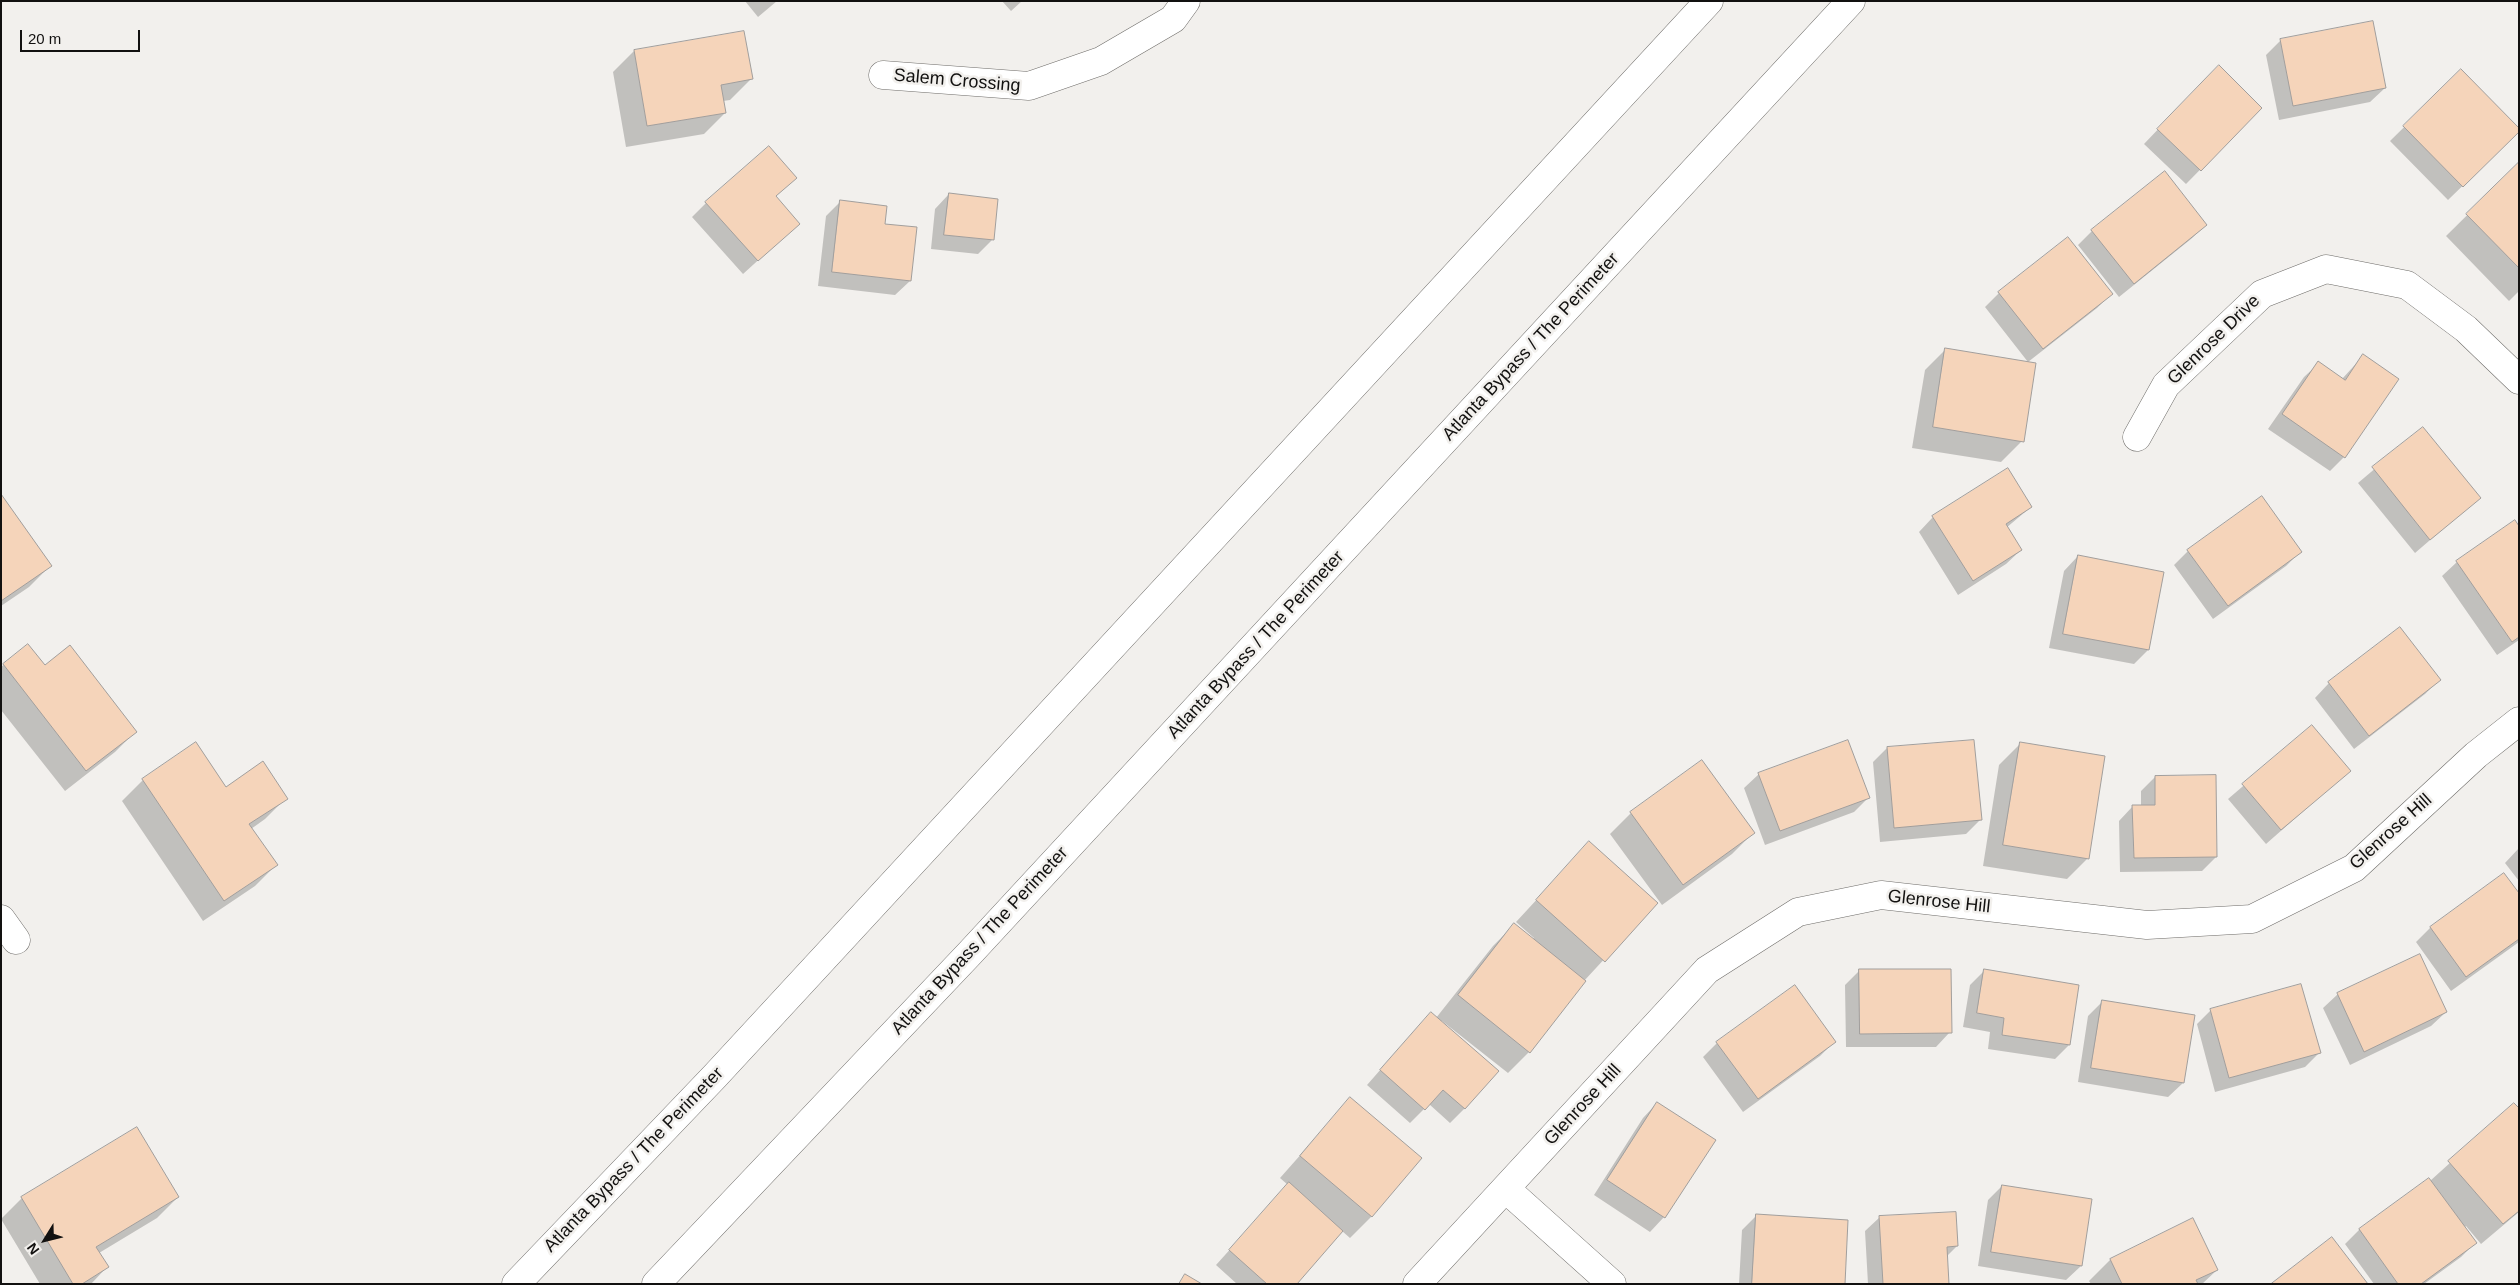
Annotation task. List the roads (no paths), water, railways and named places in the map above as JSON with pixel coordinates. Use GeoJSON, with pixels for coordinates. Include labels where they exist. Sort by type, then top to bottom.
{"type":"FeatureCollection","features":[{"type":"Feature","properties":{"kind":"main road","name":"Salem Crossing"},"geometry":{"type":"LineString","coordinates":[[883,75],[1029,86],[1101,61],[1173,19],[1186,1]]}},
{"type":"Feature","properties":{"kind":"main road","name":"Atlanta Bypass / The Perimeter"},"geometry":{"type":"LineString","coordinates":[[516,1284],[722,1069],[1709,1]]}},
{"type":"Feature","properties":{"kind":"main road","name":"Atlanta Bypass / The Perimeter"},"geometry":{"type":"LineString","coordinates":[[656,1284],[977,946],[1851,1]]}},
{"type":"Feature","properties":{"kind":"main road","name":"Glenrose Drive"},"geometry":{"type":"LineString","coordinates":[[2137,437],[2166,385],[2262,294],[2326,269],[2407,285],[2466,329],[2519,380]]}},
{"type":"Feature","properties":{"kind":"main road","name":"Glenrose Hill"},"geometry":{"type":"LineString","coordinates":[[1417,1284],[1707,970],[1798,912],[1881,895],[2147,926],[2252,919],[2354,868],[2476,755],[2519,722]]}},
{"type":"Feature","properties":{"kind":"main road"},"geometry":{"type":"LineString","coordinates":[[1506,1189],[1612,1284]]}}]}
